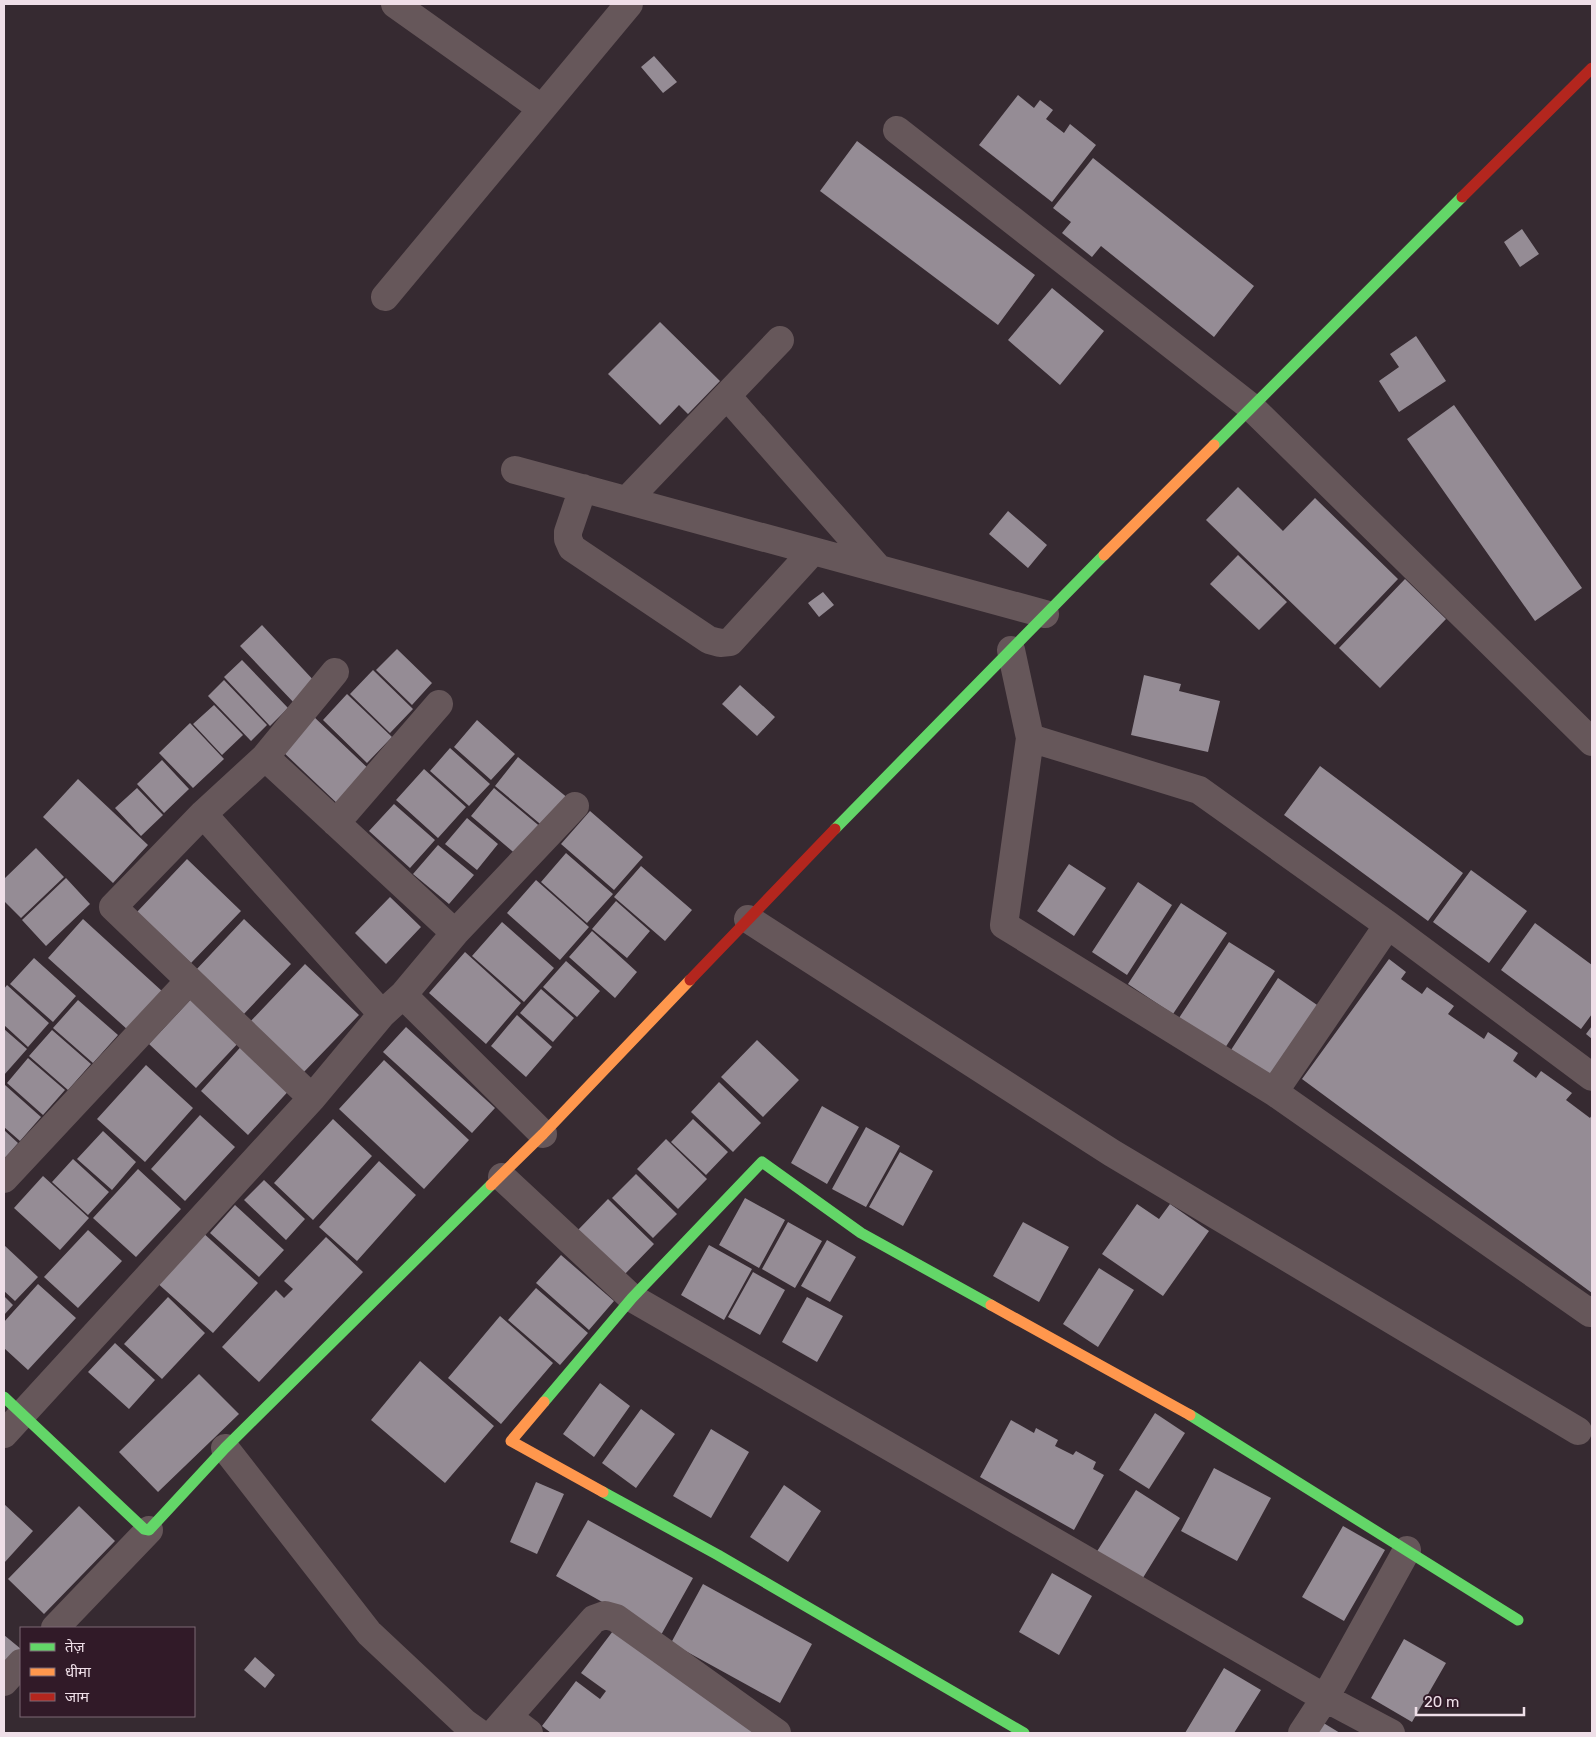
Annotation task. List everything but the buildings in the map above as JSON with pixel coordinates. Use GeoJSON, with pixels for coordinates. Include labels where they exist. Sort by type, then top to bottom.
{"type":"FeatureCollection","features":[{"type":"Feature","properties":{"kind":"street"},"geometry":{"type":"LineString","coordinates":[[395,4],[541,108]]}},
{"type":"Feature","properties":{"kind":"street"},"geometry":{"type":"LineString","coordinates":[[385,297],[629,4]]}},
{"type":"Feature","properties":{"kind":"street"},"geometry":{"type":"LineString","coordinates":[[56,1627],[225,1448],[502,1176],[748,919],[1045,614],[1592,68]]}},
{"type":"Feature","properties":{"kind":"street"},"geometry":{"type":"LineString","coordinates":[[897,130],[1251,407],[1592,742]]}},
{"type":"Feature","properties":{"kind":"street"},"geometry":{"type":"LineString","coordinates":[[626,500],[780,340]]}},
{"type":"Feature","properties":{"kind":"street"},"geometry":{"type":"LineString","coordinates":[[727,396],[879,569]]}},
{"type":"Feature","properties":{"kind":"street"},"geometry":{"type":"LineString","coordinates":[[515,470],[1045,614]]}},
{"type":"Feature","properties":{"kind":"street"},"geometry":{"type":"LineString","coordinates":[[583,488],[568,532],[568,539],[572,548],[709,640],[720,643],[730,642],[813,551]]}},
{"type":"Feature","properties":{"kind":"street"},"geometry":{"type":"LineString","coordinates":[[1011,650],[1030,738],[1004,925],[1274,1092],[1590,1313],[1592,1310]]}},
{"type":"Feature","properties":{"kind":"street"},"geometry":{"type":"LineString","coordinates":[[312,1098],[113,907],[203,814],[265,758],[335,672]]}},
{"type":"Feature","properties":{"kind":"street"},"geometry":{"type":"LineString","coordinates":[[336,823],[439,704]]}},
{"type":"Feature","properties":{"kind":"street"},"geometry":{"type":"LineString","coordinates":[[1030,738],[1200,790],[1388,925],[1592,1077]]}},
{"type":"Feature","properties":{"kind":"street"},"geometry":{"type":"LineString","coordinates":[[265,758],[456,933]]}},
{"type":"Feature","properties":{"kind":"street"},"geometry":{"type":"LineString","coordinates":[[4,1434],[13,1406],[312,1098],[382,1014],[403,995],[456,933],[575,806]]}},
{"type":"Feature","properties":{"kind":"street"},"geometry":{"type":"LineString","coordinates":[[203,814],[382,1014]]}},
{"type":"Feature","properties":{"kind":"street"},"geometry":{"type":"LineString","coordinates":[[748,919],[1112,1153],[1578,1430]]}},
{"type":"Feature","properties":{"kind":"street"},"geometry":{"type":"LineString","coordinates":[[1274,1092],[1388,925]]}},
{"type":"Feature","properties":{"kind":"street"},"geometry":{"type":"LineString","coordinates":[[4,1179],[189,981]]}},
{"type":"Feature","properties":{"kind":"street"},"geometry":{"type":"LineString","coordinates":[[403,995],[543,1134]]}},
{"type":"Feature","properties":{"kind":"street"},"geometry":{"type":"LineString","coordinates":[[1024,1733],[718,1555],[512,1441],[632,1298],[762,1162],[861,1233],[1175,1406],[1518,1620]]}},
{"type":"Feature","properties":{"kind":"street"},"geometry":{"type":"LineString","coordinates":[[502,1176],[632,1298],[1325,1698],[1391,1733]]}},
{"type":"Feature","properties":{"kind":"street"},"geometry":{"type":"LineString","coordinates":[[13,1406],[144,1529],[149,1530]]}},
{"type":"Feature","properties":{"kind":"street"},"geometry":{"type":"LineString","coordinates":[[225,1448],[369,1633],[465,1723],[479,1733]]}},
{"type":"Feature","properties":{"kind":"street"},"geometry":{"type":"LineString","coordinates":[[1302,1733],[1325,1698],[1407,1550]]}},
{"type":"Feature","properties":{"kind":"street"},"geometry":{"type":"LineString","coordinates":[[529,1733],[501,1725],[594,1619],[605,1615],[616,1618],[777,1733]]}},
{"type":"Feature","properties":{"kind":"street"},"geometry":{"type":"LineString","coordinates":[[4,1682],[20,1664]]}},
{"type":"Feature","properties":{"kind":"traffic: fast"},"geometry":{"type":"LineString","coordinates":[[1214,445],[1462,197]]}},
{"type":"Feature","properties":{"kind":"traffic: fast"},"geometry":{"type":"LineString","coordinates":[[835,829],[1104,555]]}},
{"type":"Feature","properties":{"kind":"traffic: fast"},"geometry":{"type":"LineString","coordinates":[[544,1402],[632,1298],[762,1162],[861,1233],[991,1305]]}},
{"type":"Feature","properties":{"kind":"traffic: fast"},"geometry":{"type":"LineString","coordinates":[[4,1397],[144,1529],[149,1530],[225,1448],[491,1185]]}},
{"type":"Feature","properties":{"kind":"traffic: fast"},"geometry":{"type":"LineString","coordinates":[[1190,1415],[1518,1620]]}},
{"type":"Feature","properties":{"kind":"traffic: fast"},"geometry":{"type":"LineString","coordinates":[[603,1492],[718,1555],[1024,1733]]}},
{"type":"Feature","properties":{"kind":"traffic: slow"},"geometry":{"type":"LineString","coordinates":[[1104,555],[1214,445]]}},
{"type":"Feature","properties":{"kind":"traffic: slow"},"geometry":{"type":"LineString","coordinates":[[491,1185],[543,1134],[690,980]]}},
{"type":"Feature","properties":{"kind":"traffic: slow"},"geometry":{"type":"LineString","coordinates":[[991,1305],[1190,1415]]}},
{"type":"Feature","properties":{"kind":"traffic: slow"},"geometry":{"type":"LineString","coordinates":[[544,1402],[511,1441],[603,1492]]}},
{"type":"Feature","properties":{"kind":"traffic: jam"},"geometry":{"type":"LineString","coordinates":[[1462,197],[1592,68]]}},
{"type":"Feature","properties":{"kind":"traffic: jam"},"geometry":{"type":"LineString","coordinates":[[690,980],[835,829]]}}]}
